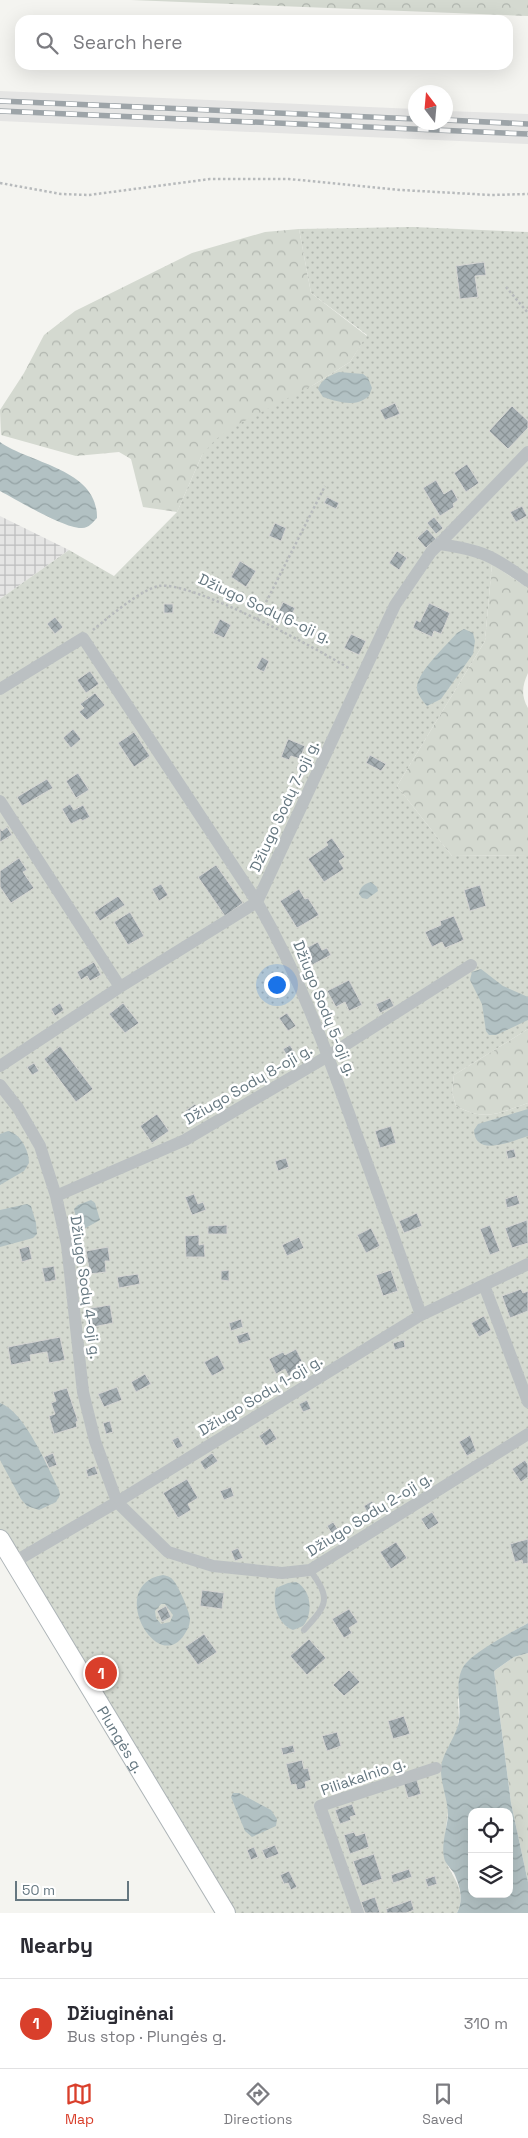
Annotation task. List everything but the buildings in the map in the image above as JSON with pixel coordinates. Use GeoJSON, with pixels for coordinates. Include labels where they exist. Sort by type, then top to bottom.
{"type":"FeatureCollection","features":[{"type":"Feature","properties":{"kind":"main road","name":"Plungės g."},"geometry":{"type":"LineString","coordinates":[[0,1539],[226,1913]]}},
{"type":"Feature","properties":{"kind":"street","name":"Džiugo Sodų 7-oji g."},"geometry":{"type":"LineString","coordinates":[[257,902],[395,605],[431,552],[528,452]]}},
{"type":"Feature","properties":{"kind":"street"},"geometry":{"type":"LineString","coordinates":[[439,544],[471,548],[497,558],[528,580]]}},
{"type":"Feature","properties":{"kind":"street"},"geometry":{"type":"LineString","coordinates":[[0,689],[83,638]]}},
{"type":"Feature","properties":{"kind":"street","name":"Džiugo Sodų 5-oji g."},"geometry":{"type":"LineString","coordinates":[[83,638],[257,902],[283,947],[328,1056],[421,1315]]}},
{"type":"Feature","properties":{"kind":"street"},"geometry":{"type":"LineString","coordinates":[[0,801],[120,987]]}},
{"type":"Feature","properties":{"kind":"street"},"geometry":{"type":"LineString","coordinates":[[0,1066],[120,987],[257,902]]}},
{"type":"Feature","properties":{"kind":"street","name":"Džiugo Sodų 8-oji g."},"geometry":{"type":"LineString","coordinates":[[56,1196],[185,1140],[328,1056],[471,965]]}},
{"type":"Feature","properties":{"kind":"street","name":"Džiugo Sodų 4-oji g."},"geometry":{"type":"LineString","coordinates":[[0,1085],[18,1108],[40,1146],[56,1196],[67,1244],[83,1392],[95,1441],[116,1502]]}},
{"type":"Feature","properties":{"kind":"street","name":"Džiugo Sodų 1-oji g."},"geometry":{"type":"LineString","coordinates":[[14,1562],[116,1502],[421,1315],[528,1264]]}},
{"type":"Feature","properties":{"kind":"street"},"geometry":{"type":"LineString","coordinates":[[484,1285],[528,1402]]}},
{"type":"Feature","properties":{"kind":"street","name":"Džiugo Sodų 2-oji g."},"geometry":{"type":"LineString","coordinates":[[116,1502],[168,1552],[213,1566],[282,1573],[310,1570],[528,1434]]}},
{"type":"Feature","properties":{"kind":"street","name":"Piliakalnio g."},"geometry":{"type":"LineString","coordinates":[[358,1913],[320,1806],[436,1768]]}},
{"type":"Feature","properties":{"kind":"lane"},"geometry":{"type":"LineString","coordinates":[[304,1630],[319,1614],[324,1602],[324,1590],[310,1570]]}},
{"type":"Feature","properties":{"kind":"path"},"geometry":{"type":"LineString","coordinates":[[0,183],[61,194],[80,195],[210,179],[289,179],[400,190],[491,195],[528,194]]}},
{"type":"Feature","properties":{"kind":"path"},"geometry":{"type":"LineString","coordinates":[[506,287],[528,313]]}},
{"type":"Feature","properties":{"kind":"path"},"geometry":{"type":"LineString","coordinates":[[257,620],[325,486]]}},
{"type":"Feature","properties":{"kind":"path","name":"Džiugo Sodų 6-oji g."},"geometry":{"type":"LineString","coordinates":[[83,638],[131,600],[160,586],[185,588],[257,620],[330,656],[361,677]]}},
{"type":"Feature","properties":{"kind":"shaded area"},"geometry":{"type":"Polygon","coordinates":[[[0,91],[408,109],[408,130],[453,130],[453,111],[528,114],[528,144],[0,121],[0,91]]]}},
{"type":"Feature","properties":{"kind":"shaded area"},"geometry":{"type":"Polygon","coordinates":[[[0,516],[69,550],[0,599],[0,516]]]}},
{"type":"Feature","properties":{"kind":"green space"},"geometry":{"type":"Polygon","coordinates":[[[131,0],[528,0],[528,16],[131,0]]]}},
{"type":"Feature","properties":{"kind":"green space"},"geometry":{"type":"Polygon","coordinates":[[[413,227],[528,232],[528,588],[492,564],[485,641],[397,786],[452,856],[528,855],[528,1029],[454,1075],[452,1092],[456,1106],[476,1114],[500,1113],[528,1103],[528,1623],[467,1662],[458,1700],[459,1718],[444,1846],[445,1860],[456,1880],[460,1893],[460,1906],[457,1913],[226,1913],[0,1539],[0,599],[69,550],[114,576],[177,512],[202,455],[215,440],[233,427],[315,384],[350,362],[367,335],[311,293],[299,229],[413,227]]]}},
{"type":"Feature","properties":{"kind":"green space"},"geometry":{"type":"Polygon","coordinates":[[[299,229],[311,293],[367,336],[350,362],[202,455],[177,512],[143,507],[131,459],[119,452],[76,456],[1,435],[0,410],[24,373],[44,335],[75,311],[192,253],[265,232],[299,229]]]}},
{"type":"Feature","properties":{"kind":"green space"},"geometry":{"type":"Polygon","coordinates":[[[492,564],[528,588],[528,673],[523,691],[528,708],[528,855],[452,856],[397,786],[485,641],[492,564]]]}},
{"type":"Feature","properties":{"kind":"green space"},"geometry":{"type":"Polygon","coordinates":[[[528,1029],[528,1103],[500,1113],[484,1115],[456,1106],[452,1092],[454,1075],[528,1029]]]}},
{"type":"Feature","properties":{"kind":"green space"},"geometry":{"type":"Polygon","coordinates":[[[528,1653],[528,1882],[511,1803],[494,1671],[514,1657],[528,1653]]]}},
{"type":"Feature","properties":{"kind":"water"},"geometry":{"type":"Polygon","coordinates":[[[339,372],[363,374],[368,378],[372,388],[369,396],[364,400],[353,403],[323,397],[318,389],[319,386],[326,378],[339,372]]]}},
{"type":"Feature","properties":{"kind":"water"},"geometry":{"type":"Polygon","coordinates":[[[0,442],[13,450],[61,470],[75,478],[87,489],[94,502],[97,518],[87,527],[74,527],[41,513],[0,491],[0,442]]]}},
{"type":"Feature","properties":{"kind":"water"},"geometry":{"type":"Polygon","coordinates":[[[464,629],[473,633],[475,641],[473,654],[441,699],[427,706],[418,691],[419,679],[434,658],[457,633],[464,629]]]}},
{"type":"Feature","properties":{"kind":"water"},"geometry":{"type":"Polygon","coordinates":[[[371,882],[377,887],[378,891],[367,899],[362,898],[359,894],[360,889],[371,882]]]}},
{"type":"Feature","properties":{"kind":"water"},"geometry":{"type":"Polygon","coordinates":[[[481,969],[503,986],[528,997],[528,1020],[496,1035],[489,1035],[486,1031],[482,1004],[470,980],[472,972],[481,969]]]}},
{"type":"Feature","properties":{"kind":"water"},"geometry":{"type":"Polygon","coordinates":[[[528,1109],[528,1136],[504,1144],[487,1146],[476,1139],[474,1130],[478,1124],[528,1109]]]}},
{"type":"Feature","properties":{"kind":"water"},"geometry":{"type":"Polygon","coordinates":[[[8,1131],[20,1139],[28,1153],[29,1163],[24,1171],[0,1185],[0,1134],[8,1131]]]}},
{"type":"Feature","properties":{"kind":"water"},"geometry":{"type":"Polygon","coordinates":[[[91,1200],[95,1203],[100,1220],[82,1230],[78,1226],[74,1209],[78,1205],[91,1200]]]}},
{"type":"Feature","properties":{"kind":"water"},"geometry":{"type":"Polygon","coordinates":[[[27,1204],[31,1206],[37,1234],[33,1238],[0,1247],[0,1210],[27,1204]]]}},
{"type":"Feature","properties":{"kind":"water"},"geometry":{"type":"Polygon","coordinates":[[[0,1403],[9,1408],[26,1428],[42,1454],[59,1490],[60,1495],[56,1502],[39,1510],[27,1506],[21,1499],[0,1460],[0,1403]]]}},
{"type":"Feature","properties":{"kind":"water"},"geometry":{"type":"Polygon","coordinates":[[[163,1575],[170,1577],[175,1583],[186,1605],[190,1619],[188,1629],[177,1643],[166,1646],[155,1641],[146,1631],[139,1618],[137,1604],[140,1590],[149,1580],[163,1575]],[[161,1604],[155,1611],[156,1618],[161,1624],[170,1622],[173,1615],[165,1604],[161,1604]]]}},
{"type":"Feature","properties":{"kind":"water"},"geometry":{"type":"Polygon","coordinates":[[[296,1582],[305,1590],[310,1608],[309,1615],[303,1626],[293,1630],[283,1623],[277,1612],[275,1594],[276,1588],[296,1582]]]}},
{"type":"Feature","properties":{"kind":"water"},"geometry":{"type":"Polygon","coordinates":[[[528,1623],[528,1653],[514,1657],[494,1671],[512,1808],[468,1808],[468,1898],[513,1898],[513,1812],[528,1882],[528,1913],[457,1913],[461,1898],[459,1888],[454,1873],[446,1862],[444,1855],[443,1844],[448,1815],[441,1770],[443,1758],[459,1721],[458,1690],[460,1675],[462,1668],[467,1662],[487,1646],[528,1623]]]}},
{"type":"Feature","properties":{"kind":"water"},"geometry":{"type":"Polygon","coordinates":[[[233,1793],[239,1793],[271,1810],[277,1819],[276,1826],[252,1837],[245,1831],[231,1797],[233,1793]]]}},
{"type":"Feature","properties":{"kind":"railway"},"geometry":{"type":"LineString","coordinates":[[0,101],[408,119]]}},
{"type":"Feature","properties":{"kind":"railway"},"geometry":{"type":"LineString","coordinates":[[0,111],[528,134]]}},
{"type":"Feature","properties":{"kind":"railway"},"geometry":{"type":"LineString","coordinates":[[453,120],[528,124]]}},
{"type":"Feature","properties":{"kind":"place","name":"Džiuginėnai"},"geometry":{"type":"Point","coordinates":[101,1673]}}]}
